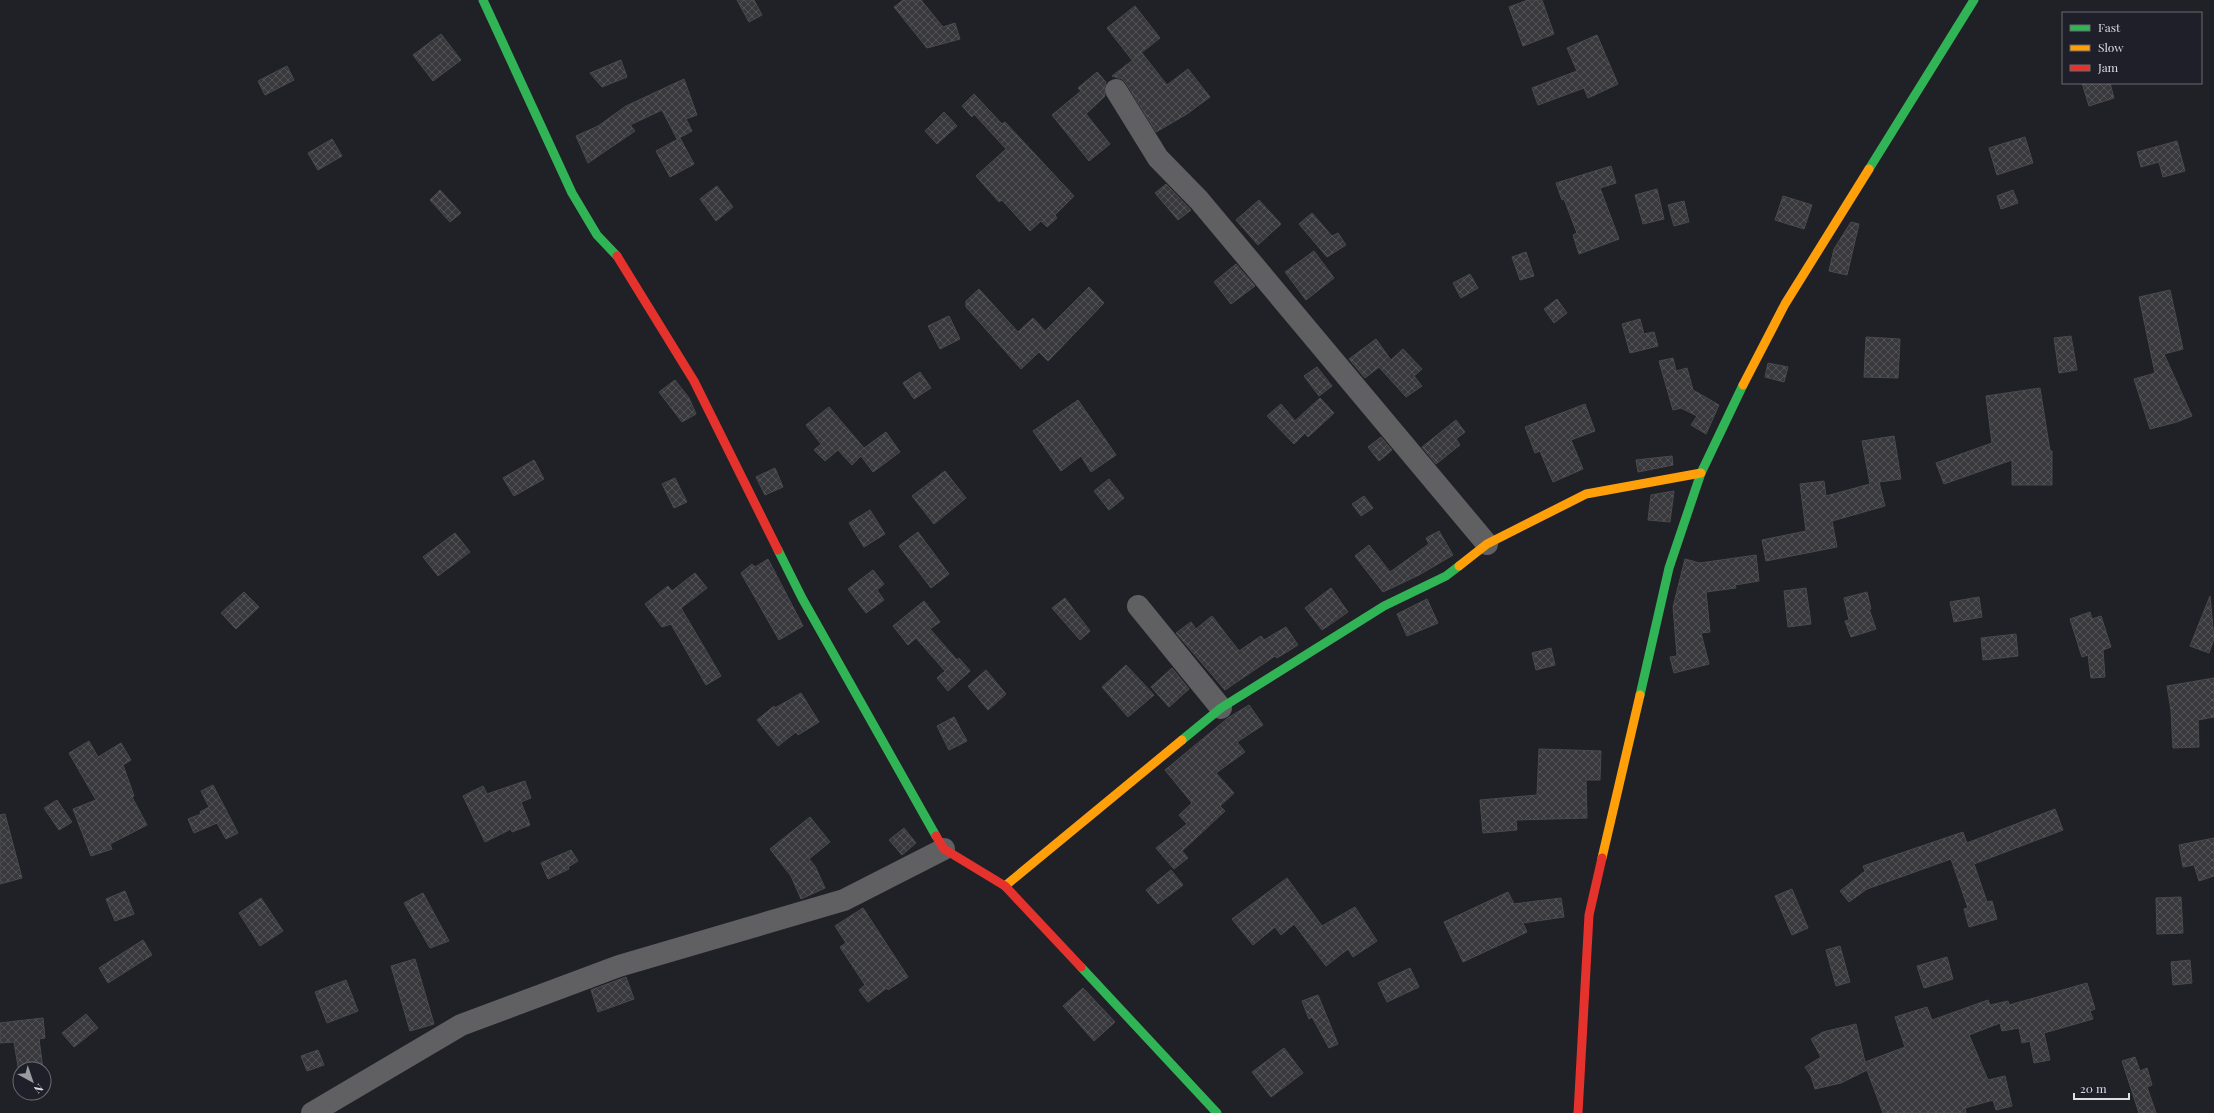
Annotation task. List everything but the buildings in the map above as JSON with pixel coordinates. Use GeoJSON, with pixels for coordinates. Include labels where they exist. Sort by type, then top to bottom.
{"type":"FeatureCollection","features":[{"type":"Feature","properties":{"kind":"street"},"geometry":{"type":"LineString","coordinates":[[483,0],[572,193],[597,235],[617,256],[694,381],[802,598],[944,849],[1005,886],[1217,1113]]}},
{"type":"Feature","properties":{"kind":"street"},"geometry":{"type":"LineString","coordinates":[[1578,1113],[1589,916],[1669,568],[1701,473],[1758,353],[1785,304],[1974,0]]}},
{"type":"Feature","properties":{"kind":"street"},"geometry":{"type":"LineString","coordinates":[[1116,90],[1158,158],[1199,200],[1487,544]]}},
{"type":"Feature","properties":{"kind":"street"},"geometry":{"type":"LineString","coordinates":[[1005,886],[1221,708],[1384,606],[1446,576],[1487,544],[1586,494],[1701,473]]}},
{"type":"Feature","properties":{"kind":"street"},"geometry":{"type":"LineString","coordinates":[[1138,606],[1221,708]]}},
{"type":"Feature","properties":{"kind":"street"},"geometry":{"type":"LineString","coordinates":[[312,1113],[461,1025],[619,966],[844,900],[944,849]]}},
{"type":"Feature","properties":{"kind":"traffic: fast"},"geometry":{"type":"LineString","coordinates":[[483,0],[572,193],[597,235],[617,256]]}},
{"type":"Feature","properties":{"kind":"traffic: fast"},"geometry":{"type":"LineString","coordinates":[[1869,169],[1974,0]]}},
{"type":"Feature","properties":{"kind":"traffic: fast"},"geometry":{"type":"LineString","coordinates":[[1640,695],[1669,568],[1701,473],[1743,385]]}},
{"type":"Feature","properties":{"kind":"traffic: fast"},"geometry":{"type":"LineString","coordinates":[[778,550],[802,598],[936,836]]}},
{"type":"Feature","properties":{"kind":"traffic: fast"},"geometry":{"type":"LineString","coordinates":[[1182,740],[1221,708],[1384,606],[1446,576],[1459,566]]}},
{"type":"Feature","properties":{"kind":"traffic: fast"},"geometry":{"type":"LineString","coordinates":[[1081,967],[1217,1113]]}},
{"type":"Feature","properties":{"kind":"traffic: slow"},"geometry":{"type":"LineString","coordinates":[[1743,385],[1785,304],[1869,169]]}},
{"type":"Feature","properties":{"kind":"traffic: slow"},"geometry":{"type":"LineString","coordinates":[[1459,566],[1487,544],[1586,494],[1701,473]]}},
{"type":"Feature","properties":{"kind":"traffic: slow"},"geometry":{"type":"LineString","coordinates":[[1602,858],[1640,695]]}},
{"type":"Feature","properties":{"kind":"traffic: slow"},"geometry":{"type":"LineString","coordinates":[[1005,886],[1182,740]]}},
{"type":"Feature","properties":{"kind":"traffic: jam"},"geometry":{"type":"LineString","coordinates":[[617,256],[694,381],[778,550]]}},
{"type":"Feature","properties":{"kind":"traffic: jam"},"geometry":{"type":"LineString","coordinates":[[936,836],[944,849],[1005,886],[1081,967]]}},
{"type":"Feature","properties":{"kind":"traffic: jam"},"geometry":{"type":"LineString","coordinates":[[1578,1113],[1589,915],[1602,858]]}}]}
